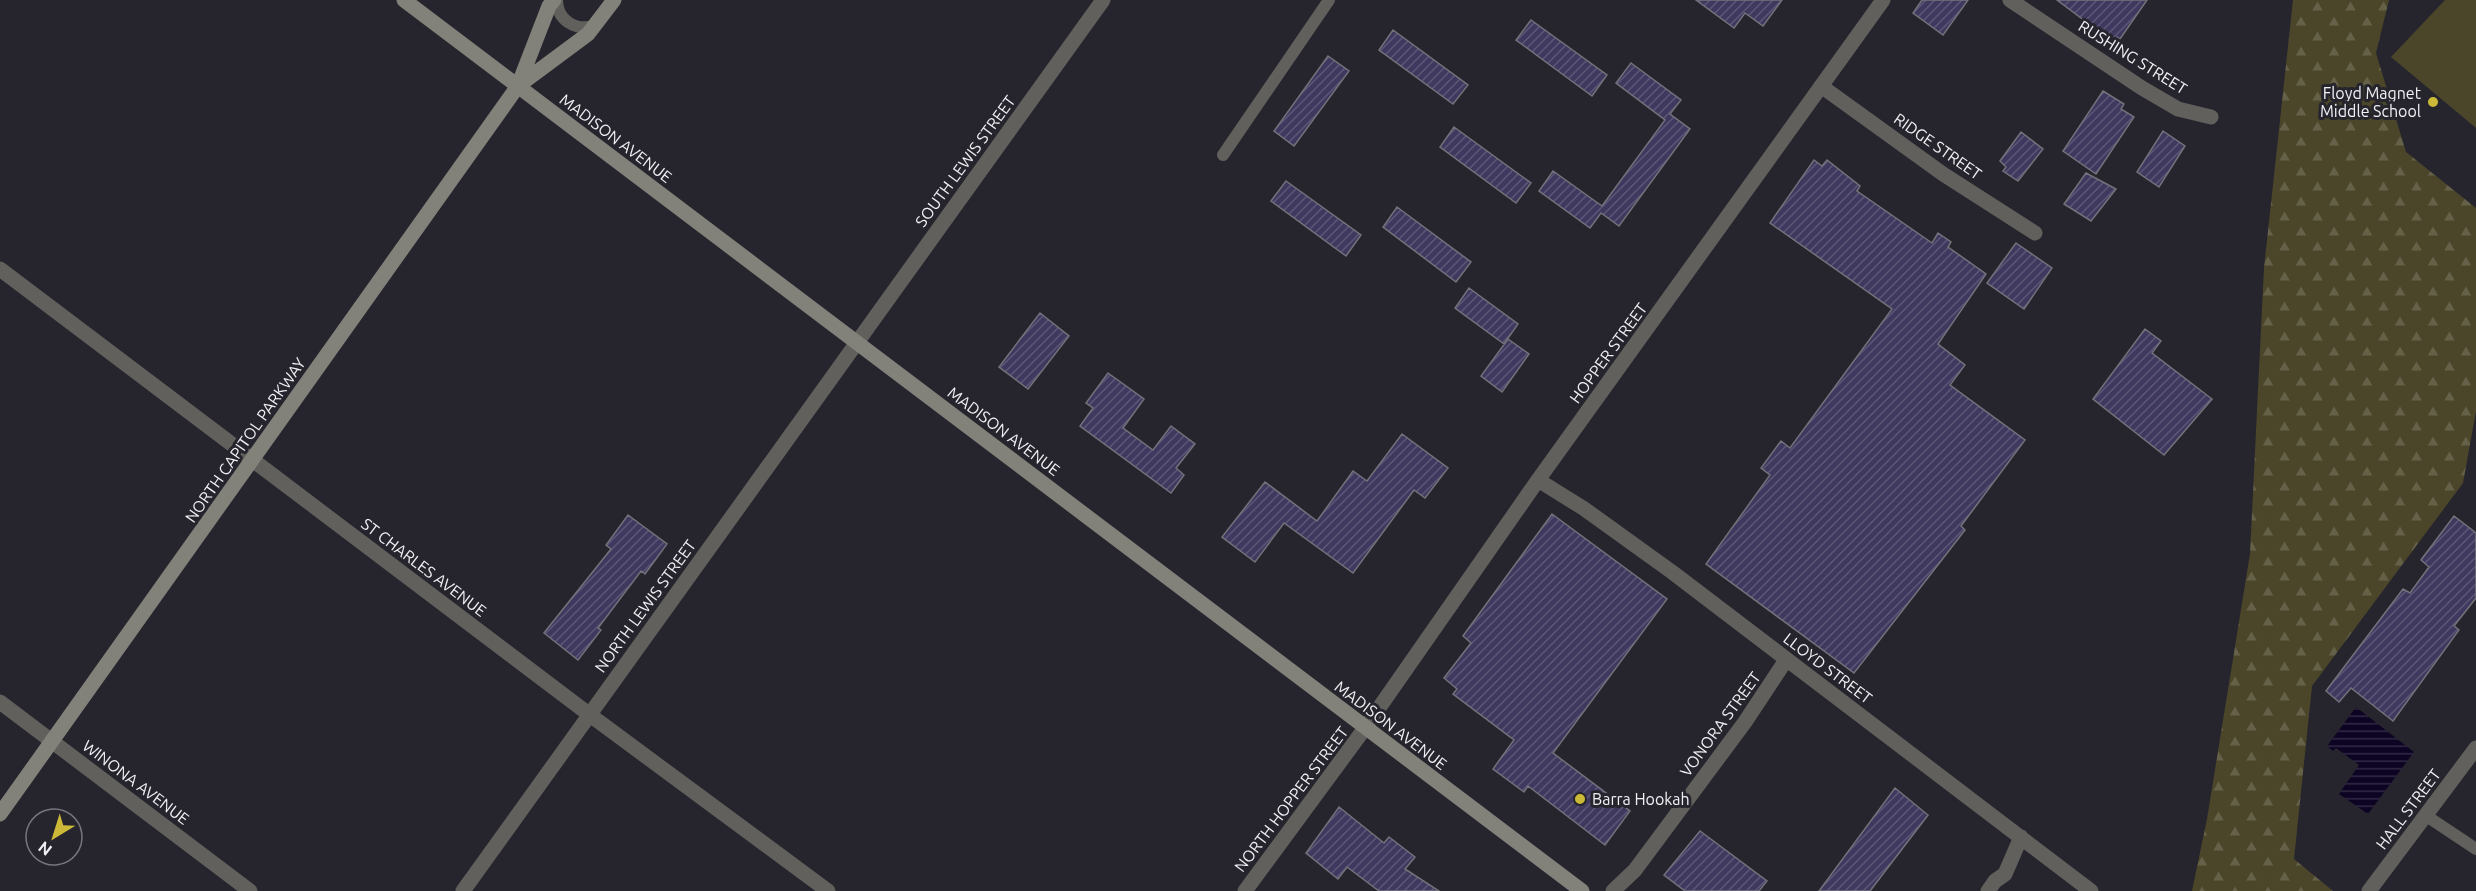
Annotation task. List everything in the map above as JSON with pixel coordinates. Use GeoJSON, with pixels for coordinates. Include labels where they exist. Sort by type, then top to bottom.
{"type":"FeatureCollection","features":[{"type":"Feature","properties":{"kind":"main road","name":"MADISON AVENUE"},"geometry":{"type":"LineString","coordinates":[[404,0],[1582,891]]}},
{"type":"Feature","properties":{"kind":"main road"},"geometry":{"type":"LineString","coordinates":[[518,86],[549,6],[556,0]]}},
{"type":"Feature","properties":{"kind":"main road"},"geometry":{"type":"LineString","coordinates":[[518,86],[588,34],[614,0]]}},
{"type":"Feature","properties":{"kind":"main road","name":"NORTH CAPITOL PARKWAY"},"geometry":{"type":"LineString","coordinates":[[0,814],[518,86]]}},
{"type":"Feature","properties":{"kind":"street","name":"SOUTH LEWIS STREET"},"geometry":{"type":"LineString","coordinates":[[857,343],[1103,0]]}},
{"type":"Feature","properties":{"kind":"street","name":"HOPPER STREET"},"geometry":{"type":"LineString","coordinates":[[1365,728],[1538,480],[1883,0]]}},
{"type":"Feature","properties":{"kind":"street","name":"RUSHING STREET"},"geometry":{"type":"LineString","coordinates":[[2010,0],[2142,88],[2178,109],[2211,117]]}},
{"type":"Feature","properties":{"kind":"street","name":"RIDGE STREET"},"geometry":{"type":"LineString","coordinates":[[1821,86],[1943,174],[2035,233]]}},
{"type":"Feature","properties":{"kind":"street","name":"ST CHARLES AVENUE"},"geometry":{"type":"LineString","coordinates":[[0,269],[590,715],[828,891]]}},
{"type":"Feature","properties":{"kind":"street","name":"NORTH LEWIS STREET"},"geometry":{"type":"LineString","coordinates":[[463,891],[857,343]]}},
{"type":"Feature","properties":{"kind":"street","name":"LLOYD STREET"},"geometry":{"type":"LineString","coordinates":[[1538,480],[1583,508],[1663,566],[2091,891]]}},
{"type":"Feature","properties":{"kind":"street","name":"VONORA STREET"},"geometry":{"type":"LineString","coordinates":[[1613,891],[1635,870],[1745,722],[1786,660]]}},
{"type":"Feature","properties":{"kind":"street","name":"WINONA AVENUE"},"geometry":{"type":"LineString","coordinates":[[0,702],[250,891]]}},
{"type":"Feature","properties":{"kind":"street","name":"NORTH HOPPER STREET"},"geometry":{"type":"LineString","coordinates":[[1245,891],[1365,728]]}},
{"type":"Feature","properties":{"kind":"street","name":"HALL STREET"},"geometry":{"type":"LineString","coordinates":[[2369,891],[2476,748]]}},
{"type":"Feature","properties":{"kind":"street"},"geometry":{"type":"LineString","coordinates":[[1988,891],[1995,881],[2005,874],[2020,837]]}},
{"type":"Feature","properties":{"kind":"lane"},"geometry":{"type":"LineString","coordinates":[[556,0],[560,14],[566,21],[579,27],[594,26]]}},
{"type":"Feature","properties":{"kind":"lane"},"geometry":{"type":"LineString","coordinates":[[1223,155],[1329,0]]}},
{"type":"Feature","properties":{"kind":"lane"},"geometry":{"type":"LineString","coordinates":[[2425,815],[2476,849]]}},
{"type":"Feature","properties":{"kind":"green space"},"geometry":{"type":"Polygon","coordinates":[[[2293,0],[2389,0],[2376,53],[2406,152],[2476,208],[2476,411],[2463,483],[2312,686],[2294,859],[2333,891],[2192,891],[2207,819],[2250,554],[2264,268],[2293,0]]]}},
{"type":"Feature","properties":{"kind":"green space"},"geometry":{"type":"Polygon","coordinates":[[[2445,0],[2476,0],[2476,128],[2391,57],[2445,0]]]}},
{"type":"Feature","properties":{"kind":"shaded area"},"geometry":{"type":"Polygon","coordinates":[[[2356,707],[2414,752],[2368,814],[2339,794],[2359,765],[2336,748],[2333,751],[2327,746],[2356,707]]]}},
{"type":"Feature","properties":{"kind":"building"},"geometry":{"type":"Polygon","coordinates":[[[1696,0],[1782,0],[1763,26],[1745,13],[1734,28],[1696,0]]]}},
{"type":"Feature","properties":{"kind":"building"},"geometry":{"type":"Polygon","coordinates":[[[1922,0],[1968,0],[1943,35],[1913,13],[1922,0]]]}},
{"type":"Feature","properties":{"kind":"building"},"geometry":{"type":"Polygon","coordinates":[[[2057,0],[2147,0],[2120,39],[2117,37],[2113,42],[2057,0]]]}},
{"type":"Feature","properties":{"kind":"building"},"geometry":{"type":"Polygon","coordinates":[[[1531,20],[1607,75],[1592,96],[1516,40],[1531,20]]]}},
{"type":"Feature","properties":{"kind":"building"},"geometry":{"type":"Polygon","coordinates":[[[1393,30],[1468,85],[1453,104],[1379,50],[1393,30]]]}},
{"type":"Feature","properties":{"kind":"building"},"geometry":{"type":"Polygon","coordinates":[[[1328,56],[1349,71],[1294,146],[1274,131],[1328,56]]]}},
{"type":"Feature","properties":{"kind":"building"},"geometry":{"type":"Polygon","coordinates":[[[1631,63],[1681,100],[1670,114],[1690,129],[1619,226],[1601,213],[1590,228],[1539,191],[1553,171],[1602,206],[1665,120],[1616,83],[1631,63]]]}},
{"type":"Feature","properties":{"kind":"building"},"geometry":{"type":"Polygon","coordinates":[[[2103,91],[2124,104],[2121,109],[2134,117],[2096,174],[2063,151],[2103,91]]]}},
{"type":"Feature","properties":{"kind":"building"},"geometry":{"type":"Polygon","coordinates":[[[1454,127],[1531,183],[1516,203],[1440,147],[1454,127]]]}},
{"type":"Feature","properties":{"kind":"building"},"geometry":{"type":"Polygon","coordinates":[[[2163,131],[2185,146],[2159,187],[2137,172],[2163,131]]]}},
{"type":"Feature","properties":{"kind":"building"},"geometry":{"type":"Polygon","coordinates":[[[2021,132],[2043,149],[2018,181],[2003,171],[2006,167],[2000,161],[2021,132]]]}},
{"type":"Feature","properties":{"kind":"building"},"geometry":{"type":"Polygon","coordinates":[[[1814,160],[1822,166],[1827,160],[1860,186],[1857,191],[1932,243],[1938,233],[1951,242],[1948,247],[1986,274],[1938,344],[1965,365],[1950,385],[2025,440],[1961,526],[1965,530],[1854,673],[1706,564],[1770,475],[1761,468],[1781,441],[1790,448],[1892,309],[1770,223],[1814,160]]]}},
{"type":"Feature","properties":{"kind":"building"},"geometry":{"type":"Polygon","coordinates":[[[2086,173],[2116,189],[2091,221],[2064,204],[2086,173]]]}},
{"type":"Feature","properties":{"kind":"building"},"geometry":{"type":"Polygon","coordinates":[[[1286,181],[1361,235],[1346,256],[1271,201],[1286,181]]]}},
{"type":"Feature","properties":{"kind":"building"},"geometry":{"type":"Polygon","coordinates":[[[1397,207],[1471,262],[1456,282],[1383,227],[1397,207]]]}},
{"type":"Feature","properties":{"kind":"building"},"geometry":{"type":"Polygon","coordinates":[[[2016,243],[2052,268],[2024,309],[1987,283],[2016,243]]]}},
{"type":"Feature","properties":{"kind":"building"},"geometry":{"type":"Polygon","coordinates":[[[1469,288],[1518,324],[1504,344],[1455,308],[1469,288]]]}},
{"type":"Feature","properties":{"kind":"building"},"geometry":{"type":"Polygon","coordinates":[[[1040,313],[1069,336],[1028,389],[999,367],[1040,313]]]}},
{"type":"Feature","properties":{"kind":"building"},"geometry":{"type":"Polygon","coordinates":[[[2145,329],[2161,341],[2152,353],[2212,399],[2164,455],[2093,399],[2145,329]]]}},
{"type":"Feature","properties":{"kind":"building"},"geometry":{"type":"Polygon","coordinates":[[[1508,339],[1529,354],[1502,392],[1481,376],[1508,339]]]}},
{"type":"Feature","properties":{"kind":"building"},"geometry":{"type":"Polygon","coordinates":[[[1108,373],[1144,399],[1123,428],[1153,450],[1171,426],[1195,444],[1176,468],[1184,475],[1171,493],[1080,426],[1093,408],[1086,403],[1108,373]]]}},
{"type":"Feature","properties":{"kind":"building"},"geometry":{"type":"Polygon","coordinates":[[[1402,434],[1448,468],[1425,498],[1414,490],[1353,573],[1284,523],[1255,562],[1222,537],[1265,482],[1317,521],[1353,471],[1367,481],[1402,434]]]}},
{"type":"Feature","properties":{"kind":"building"},"geometry":{"type":"Polygon","coordinates":[[[1552,514],[1667,599],[1553,753],[1630,811],[1605,845],[1528,786],[1524,792],[1493,769],[1514,740],[1453,694],[1457,689],[1444,678],[1471,643],[1463,636],[1552,514]]]}},
{"type":"Feature","properties":{"kind":"building"},"geometry":{"type":"Polygon","coordinates":[[[628,515],[667,544],[645,574],[641,571],[598,628],[601,630],[578,660],[544,633],[611,549],[606,545],[628,515]]]}},
{"type":"Feature","properties":{"kind":"building"},"geometry":{"type":"Polygon","coordinates":[[[2454,516],[2476,533],[2476,598],[2454,626],[2459,630],[2393,721],[2351,688],[2339,702],[2326,691],[2403,589],[2410,593],[2429,567],[2421,560],[2454,516]]]}},
{"type":"Feature","properties":{"kind":"building"},"geometry":{"type":"Polygon","coordinates":[[[1895,788],[1928,815],[1870,891],[1819,891],[1895,788]]]}},
{"type":"Feature","properties":{"kind":"building"},"geometry":{"type":"Polygon","coordinates":[[[1339,807],[1384,843],[1389,837],[1415,857],[1405,869],[1439,891],[1379,891],[1347,867],[1338,879],[1306,853],[1339,807]]]}},
{"type":"Feature","properties":{"kind":"building"},"geometry":{"type":"Polygon","coordinates":[[[1700,831],[1767,881],[1759,891],[1685,891],[1664,875],[1700,831]]]}},
{"type":"Feature","properties":{"kind":"place","name":"Floyd Magnet Middle School"},"geometry":{"type":"Point","coordinates":[2433,102]}},
{"type":"Feature","properties":{"kind":"place","name":"Barra Hookah"},"geometry":{"type":"Point","coordinates":[1580,799]}}]}
